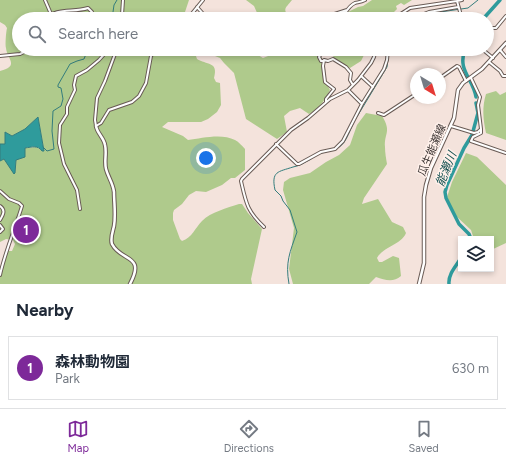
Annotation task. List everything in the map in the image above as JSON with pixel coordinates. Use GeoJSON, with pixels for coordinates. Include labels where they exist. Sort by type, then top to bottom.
{"type":"FeatureCollection","features":[{"type":"Feature","properties":{"kind":"main road"},"geometry":{"type":"LineString","coordinates":[[466,81],[480,72],[506,43]]}},
{"type":"Feature","properties":{"kind":"main road","name":"瓜生能瀬線"},"geometry":{"type":"LineString","coordinates":[[419,284],[424,263],[424,197],[426,185],[431,168],[451,126],[455,113],[458,90],[466,81]]}},
{"type":"Feature","properties":{"kind":"main road"},"geometry":{"type":"LineString","coordinates":[[96,126],[106,146],[106,170],[114,190],[115,217],[111,239],[112,243],[115,248],[134,263],[136,267],[134,277],[130,284]]}},
{"type":"Feature","properties":{"kind":"street"},"geometry":{"type":"LineString","coordinates":[[45,0],[50,12]]}},
{"type":"Feature","properties":{"kind":"street"},"geometry":{"type":"LineString","coordinates":[[122,12],[123,0]]}},
{"type":"Feature","properties":{"kind":"street"},"geometry":{"type":"LineString","coordinates":[[193,12],[203,0]]}},
{"type":"Feature","properties":{"kind":"street"},"geometry":{"type":"LineString","coordinates":[[341,12],[347,10],[355,3],[360,3],[365,0]]}},
{"type":"Feature","properties":{"kind":"street"},"geometry":{"type":"LineString","coordinates":[[404,12],[410,8],[457,2],[462,0]]}},
{"type":"Feature","properties":{"kind":"street"},"geometry":{"type":"LineString","coordinates":[[457,2],[460,12]]}},
{"type":"Feature","properties":{"kind":"street"},"geometry":{"type":"LineString","coordinates":[[197,7],[201,12]]}},
{"type":"Feature","properties":{"kind":"street"},"geometry":{"type":"LineString","coordinates":[[57,12],[75,11],[88,8],[92,12]]}},
{"type":"Feature","properties":{"kind":"street"},"geometry":{"type":"LineString","coordinates":[[429,12],[458,8]]}},
{"type":"Feature","properties":{"kind":"street"},"geometry":{"type":"LineString","coordinates":[[494,28],[496,28],[506,16]]}},
{"type":"Feature","properties":{"kind":"street"},"geometry":{"type":"LineString","coordinates":[[500,50],[506,57]]}},
{"type":"Feature","properties":{"kind":"street"},"geometry":{"type":"LineString","coordinates":[[0,56],[12,55]]}},
{"type":"Feature","properties":{"kind":"street"},"geometry":{"type":"LineString","coordinates":[[80,209],[77,190],[64,164],[59,143],[60,125],[75,90],[74,85],[76,76],[87,70],[102,56]]}},
{"type":"Feature","properties":{"kind":"street"},"geometry":{"type":"LineString","coordinates":[[114,56],[97,98],[95,120],[96,126],[101,123],[109,110],[132,102],[139,96],[146,83],[151,56]]}},
{"type":"Feature","properties":{"kind":"street"},"geometry":{"type":"LineString","coordinates":[[320,56],[321,61],[323,61],[325,82],[334,89],[326,99],[326,102]]}},
{"type":"Feature","properties":{"kind":"street"},"geometry":{"type":"LineString","coordinates":[[264,228],[250,212],[241,181],[291,130],[318,111],[326,102],[348,90],[361,76],[374,56]]}},
{"type":"Feature","properties":{"kind":"street"},"geometry":{"type":"LineString","coordinates":[[276,144],[297,164],[321,152],[335,149],[344,141],[362,104],[384,69],[387,56]]}},
{"type":"Feature","properties":{"kind":"street"},"geometry":{"type":"LineString","coordinates":[[323,61],[325,59],[328,61],[333,59],[346,67],[351,73],[350,80],[353,85]]}},
{"type":"Feature","properties":{"kind":"street"},"geometry":{"type":"LineString","coordinates":[[489,62],[500,71],[503,76],[506,76]]}},
{"type":"Feature","properties":{"kind":"street"},"geometry":{"type":"LineString","coordinates":[[446,74],[457,66],[460,67],[466,81]]}},
{"type":"Feature","properties":{"kind":"street"},"geometry":{"type":"LineString","coordinates":[[361,76],[373,87]]}},
{"type":"Feature","properties":{"kind":"street"},"geometry":{"type":"LineString","coordinates":[[471,78],[480,97],[478,105],[481,129],[481,133],[473,137],[471,141],[506,153]]}},
{"type":"Feature","properties":{"kind":"street"},"geometry":{"type":"LineString","coordinates":[[348,90],[362,104]]}},
{"type":"Feature","properties":{"kind":"street"},"geometry":{"type":"LineString","coordinates":[[378,113],[384,115],[410,98]]}},
{"type":"Feature","properties":{"kind":"street"},"geometry":{"type":"LineString","coordinates":[[451,126],[473,132],[478,132],[481,129]]}},
{"type":"Feature","properties":{"kind":"street"},"geometry":{"type":"LineString","coordinates":[[0,192],[22,206],[17,225],[3,260],[0,276]]}},
{"type":"Feature","properties":{"kind":"street"},"geometry":{"type":"LineString","coordinates":[[0,206],[4,213],[0,220]]}},
{"type":"Feature","properties":{"kind":"street"},"geometry":{"type":"LineString","coordinates":[[0,224],[3,229],[0,232]]}},
{"type":"Feature","properties":{"kind":"green space"},"geometry":{"type":"Polygon","coordinates":[[[0,0],[189,0],[185,12],[12,12],[12,56],[196,56],[197,59],[211,64],[215,69],[214,78],[216,82],[220,83],[221,105],[217,112],[201,122],[168,122],[162,127],[183,136],[188,140],[224,137],[235,140],[245,149],[245,170],[235,178],[231,178],[222,185],[206,192],[196,191],[189,195],[182,204],[174,210],[173,220],[182,241],[188,238],[202,221],[210,215],[242,204],[262,229],[251,279],[252,284],[0,284],[0,268],[1,269],[6,251],[12,251],[15,244],[13,240],[6,239],[0,242],[0,161],[4,159],[15,173],[16,160],[25,148],[36,147],[44,151],[38,117],[25,129],[12,136],[5,132],[5,144],[0,144],[0,71],[10,67],[11,62],[6,46],[7,28],[0,22],[0,0]]]}},
{"type":"Feature","properties":{"kind":"green space"},"geometry":{"type":"Polygon","coordinates":[[[246,0],[292,0],[285,9],[286,12],[257,12],[254,6],[246,0]]]}},
{"type":"Feature","properties":{"kind":"green space"},"geometry":{"type":"Polygon","coordinates":[[[372,0],[412,0],[404,5],[401,3],[396,6],[397,9],[394,12],[348,12],[363,6],[372,0]]]}},
{"type":"Feature","properties":{"kind":"green space"},"geometry":{"type":"Polygon","coordinates":[[[215,56],[260,56],[263,58],[268,56],[321,56],[325,68],[326,83],[330,90],[324,101],[313,112],[309,114],[300,108],[290,111],[284,116],[287,132],[277,139],[246,119],[234,73],[220,58],[215,56]]]}},
{"type":"Feature","properties":{"kind":"green space"},"geometry":{"type":"Polygon","coordinates":[[[333,56],[364,56],[361,61],[350,68],[336,60],[333,56]]]}},
{"type":"Feature","properties":{"kind":"green space"},"geometry":{"type":"Polygon","coordinates":[[[496,91],[500,95],[506,92],[506,140],[486,133],[483,113],[486,94],[496,91]]]}},
{"type":"Feature","properties":{"kind":"green space"},"geometry":{"type":"Polygon","coordinates":[[[366,113],[382,116],[385,121],[387,126],[385,151],[387,164],[364,198],[362,204],[378,199],[392,222],[403,227],[406,233],[404,237],[380,254],[377,258],[379,262],[382,262],[393,256],[399,258],[401,276],[395,280],[386,280],[376,277],[369,284],[293,284],[289,269],[294,228],[283,190],[284,182],[290,178],[310,173],[339,155],[350,145],[357,125],[366,113]]]}},
{"type":"Feature","properties":{"kind":"green space"},"geometry":{"type":"Polygon","coordinates":[[[466,153],[477,157],[506,185],[506,243],[494,249],[494,236],[473,236],[471,230],[455,215],[447,197],[452,182],[466,153]]]}},
{"type":"Feature","properties":{"kind":"water"},"geometry":{"type":"Polygon","coordinates":[[[38,117],[44,151],[37,147],[25,148],[25,157],[16,160],[14,174],[4,159],[0,161],[0,144],[5,144],[5,132],[12,136],[25,129],[38,117]]]}},
{"type":"Feature","properties":{"kind":"waterway"},"geometry":{"type":"LineString","coordinates":[[113,12],[114,5],[117,0]]}},
{"type":"Feature","properties":{"kind":"waterway"},"geometry":{"type":"LineString","coordinates":[[440,12],[468,8],[478,0]]}},
{"type":"Feature","properties":{"kind":"waterway","name":"能瀬川"},"geometry":{"type":"LineString","coordinates":[[489,12],[500,0]]}},
{"type":"Feature","properties":{"kind":"waterway"},"geometry":{"type":"LineString","coordinates":[[43,147],[47,151],[54,149],[52,131],[53,111],[61,106],[63,99],[61,88],[58,87],[58,85],[70,64],[84,59],[85,56]]}},
{"type":"Feature","properties":{"kind":"waterway"},"geometry":{"type":"LineString","coordinates":[[355,120],[387,67],[388,56]]}},
{"type":"Feature","properties":{"kind":"waterway","name":"能瀬川"},"geometry":{"type":"LineString","coordinates":[[463,56],[464,69],[476,97]]}},
{"type":"Feature","properties":{"kind":"waterway","name":"能瀬川"},"geometry":{"type":"LineString","coordinates":[[470,236],[459,224],[446,198],[445,192],[464,148],[472,135],[478,113],[476,103]]}},
{"type":"Feature","properties":{"kind":"waterway"},"geometry":{"type":"LineString","coordinates":[[321,153],[342,145],[345,142],[353,124]]}},
{"type":"Feature","properties":{"kind":"waterway"},"geometry":{"type":"LineString","coordinates":[[289,284],[288,263],[290,251],[297,232],[290,210],[275,190],[274,179],[280,171],[298,166],[311,159]]}},
{"type":"Feature","properties":{"kind":"waterway","name":"能瀬川"},"geometry":{"type":"LineString","coordinates":[[449,284],[451,273],[458,262]]}},
{"type":"Feature","properties":{"kind":"place","name":"森林動物園"},"geometry":{"type":"Point","coordinates":[26,230]}}]}
